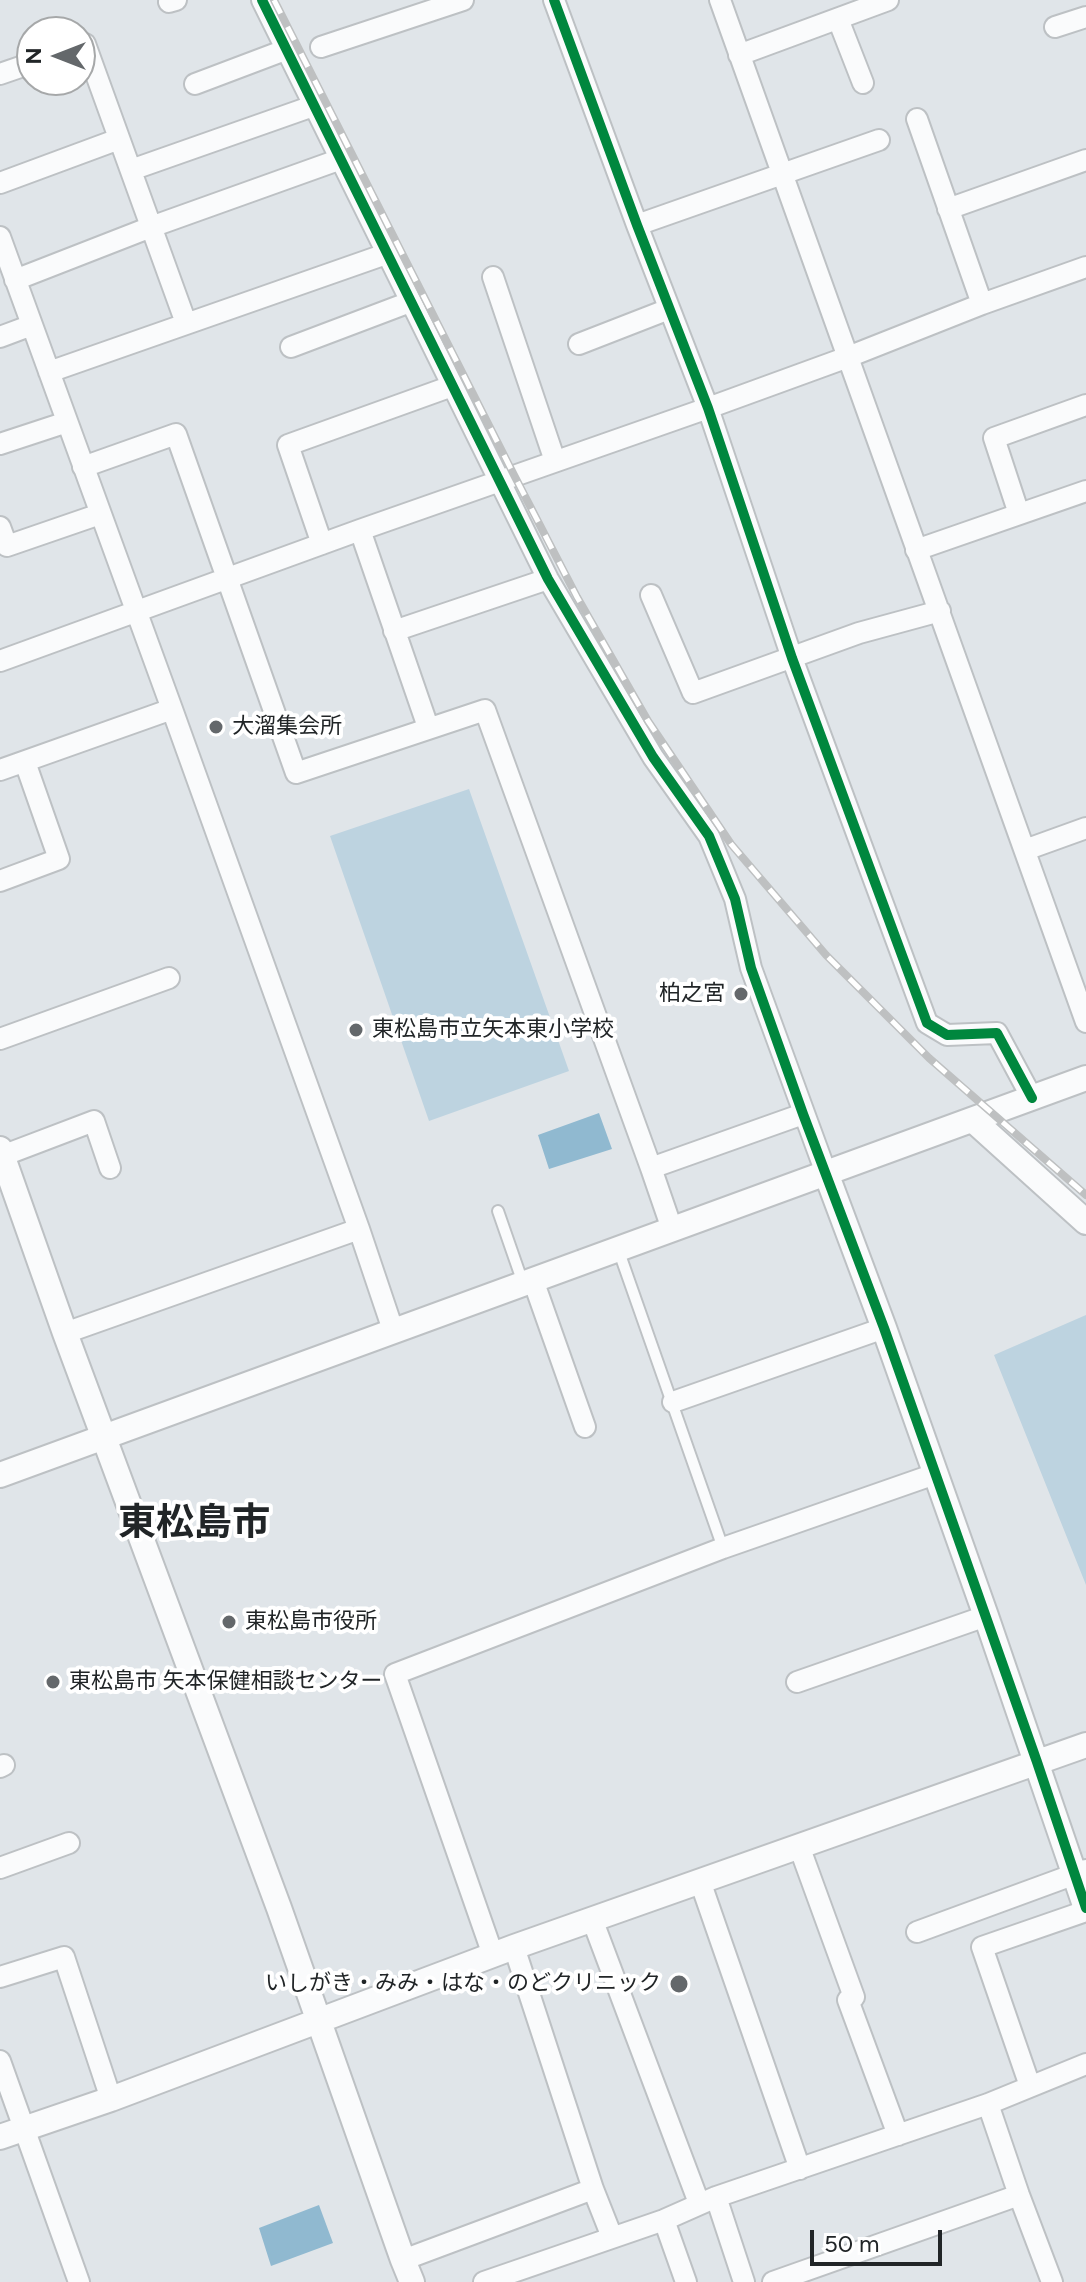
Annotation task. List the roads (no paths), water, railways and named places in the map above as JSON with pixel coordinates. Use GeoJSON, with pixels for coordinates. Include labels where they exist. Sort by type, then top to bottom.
{"type":"FeatureCollection","features":[{"type":"Feature","properties":{"kind":"street"},"geometry":{"type":"LineString","coordinates":[[262,0],[548,579],[653,757],[709,836],[735,899],[751,968],[884,1328],[1037,1762],[1080,1872],[1086,1910],[982,1947],[1030,2086]]}},
{"type":"Feature","properties":{"kind":"street"},"geometry":{"type":"LineString","coordinates":[[321,47],[463,0]]}},
{"type":"Feature","properties":{"kind":"street"},"geometry":{"type":"LineString","coordinates":[[554,0],[708,408],[792,658],[927,1023],[947,1035],[997,1033],[1032,1098]]}},
{"type":"Feature","properties":{"kind":"street"},"geometry":{"type":"LineString","coordinates":[[720,0],[1086,1022]]}},
{"type":"Feature","properties":{"kind":"street"},"geometry":{"type":"LineString","coordinates":[[739,55],[888,0]]}},
{"type":"Feature","properties":{"kind":"street"},"geometry":{"type":"LineString","coordinates":[[1055,27],[1086,17]]}},
{"type":"Feature","properties":{"kind":"street"},"geometry":{"type":"LineString","coordinates":[[838,19],[863,83]]}},
{"type":"Feature","properties":{"kind":"street"},"geometry":{"type":"LineString","coordinates":[[195,84],[285,50]]}},
{"type":"Feature","properties":{"kind":"street"},"geometry":{"type":"LineString","coordinates":[[96,75],[186,323]]}},
{"type":"Feature","properties":{"kind":"street"},"geometry":{"type":"LineString","coordinates":[[131,170],[313,106]]}},
{"type":"Feature","properties":{"kind":"street"},"geometry":{"type":"LineString","coordinates":[[917,119],[982,304]]}},
{"type":"Feature","properties":{"kind":"street"},"geometry":{"type":"LineString","coordinates":[[0,183],[119,139]]}},
{"type":"Feature","properties":{"kind":"street"},"geometry":{"type":"LineString","coordinates":[[637,225],[879,140]]}},
{"type":"Feature","properties":{"kind":"street"},"geometry":{"type":"LineString","coordinates":[[15,280],[341,159]]}},
{"type":"Feature","properties":{"kind":"street"},"geometry":{"type":"LineString","coordinates":[[948,209],[1086,160]]}},
{"type":"Feature","properties":{"kind":"street"},"geometry":{"type":"LineString","coordinates":[[0,237],[393,1330]]}},
{"type":"Feature","properties":{"kind":"street"},"geometry":{"type":"LineString","coordinates":[[49,372],[386,254]]}},
{"type":"Feature","properties":{"kind":"street"},"geometry":{"type":"LineString","coordinates":[[0,661],[708,408],[1086,267]]}},
{"type":"Feature","properties":{"kind":"street"},"geometry":{"type":"LineString","coordinates":[[493,277],[555,461]]}},
{"type":"Feature","properties":{"kind":"street"},"geometry":{"type":"LineString","coordinates":[[291,347],[410,302]]}},
{"type":"Feature","properties":{"kind":"street"},"geometry":{"type":"LineString","coordinates":[[579,344],[669,309]]}},
{"type":"Feature","properties":{"kind":"street"},"geometry":{"type":"LineString","coordinates":[[0,337],[32,325]]}},
{"type":"Feature","properties":{"kind":"street"},"geometry":{"type":"LineString","coordinates":[[322,544],[288,445],[452,386]]}},
{"type":"Feature","properties":{"kind":"street"},"geometry":{"type":"LineString","coordinates":[[1019,514],[994,438],[1086,405]]}},
{"type":"Feature","properties":{"kind":"street"},"geometry":{"type":"LineString","coordinates":[[0,444],[67,422]]}},
{"type":"Feature","properties":{"kind":"street"},"geometry":{"type":"LineString","coordinates":[[83,467],[176,434],[296,773],[485,710],[672,1229]]}},
{"type":"Feature","properties":{"kind":"street"},"geometry":{"type":"LineString","coordinates":[[916,550],[1086,491]]}},
{"type":"Feature","properties":{"kind":"street"},"geometry":{"type":"LineString","coordinates":[[0,527],[7,546],[100,514]]}},
{"type":"Feature","properties":{"kind":"street"},"geometry":{"type":"LineString","coordinates":[[360,530],[428,727]]}},
{"type":"Feature","properties":{"kind":"street"},"geometry":{"type":"LineString","coordinates":[[394,631],[548,579]]}},
{"type":"Feature","properties":{"kind":"street"},"geometry":{"type":"LineString","coordinates":[[651,595],[693,693],[859,633],[940,611]]}},
{"type":"Feature","properties":{"kind":"street"},"geometry":{"type":"LineString","coordinates":[[0,770],[172,709]]}},
{"type":"Feature","properties":{"kind":"street"},"geometry":{"type":"LineString","coordinates":[[0,881],[59,859],[25,762]]}},
{"type":"Feature","properties":{"kind":"street"},"geometry":{"type":"LineString","coordinates":[[1025,850],[1086,828]]}},
{"type":"Feature","properties":{"kind":"street"},"geometry":{"type":"LineString","coordinates":[[0,1039],[169,978]]}},
{"type":"Feature","properties":{"kind":"street"},"geometry":{"type":"LineString","coordinates":[[0,1475],[1086,1078]]}},
{"type":"Feature","properties":{"kind":"street"},"geometry":{"type":"LineString","coordinates":[[651,1168],[803,1114]]}},
{"type":"Feature","properties":{"kind":"street"},"geometry":{"type":"LineString","coordinates":[[973,1120],[1086,1222]]}},
{"type":"Feature","properties":{"kind":"street"},"geometry":{"type":"LineString","coordinates":[[110,1168],[94,1121],[1,1153],[320,2021],[407,2271],[593,2189]]}},
{"type":"Feature","properties":{"kind":"street"},"geometry":{"type":"LineString","coordinates":[[65,1333],[359,1229]]}},
{"type":"Feature","properties":{"kind":"street"},"geometry":{"type":"LineString","coordinates":[[528,1281],[585,1427]]}},
{"type":"Feature","properties":{"kind":"street"},"geometry":{"type":"LineString","coordinates":[[673,1402],[884,1328]]}},
{"type":"Feature","properties":{"kind":"street"},"geometry":{"type":"LineString","coordinates":[[612,2237],[395,1674],[723,1548],[935,1474]]}},
{"type":"Feature","properties":{"kind":"street"},"geometry":{"type":"LineString","coordinates":[[797,1682],[986,1616]]}},
{"type":"Feature","properties":{"kind":"street"},"geometry":{"type":"LineString","coordinates":[[0,2137],[111,2099],[503,1951],[1086,1745]]}},
{"type":"Feature","properties":{"kind":"street"},"geometry":{"type":"LineString","coordinates":[[0,1868],[69,1843]]}},
{"type":"Feature","properties":{"kind":"street"},"geometry":{"type":"LineString","coordinates":[[799,1846],[854,1997],[848,2000],[898,2135]]}},
{"type":"Feature","properties":{"kind":"street"},"geometry":{"type":"LineString","coordinates":[[917,1932],[1080,1872]]}},
{"type":"Feature","properties":{"kind":"street"},"geometry":{"type":"LineString","coordinates":[[700,1881],[800,2169]]}},
{"type":"Feature","properties":{"kind":"street"},"geometry":{"type":"LineString","coordinates":[[592,1919],[744,2282]]}},
{"type":"Feature","properties":{"kind":"street"},"geometry":{"type":"LineString","coordinates":[[0,1977],[64,1957],[111,2099]]}},
{"type":"Feature","properties":{"kind":"street"},"geometry":{"type":"LineString","coordinates":[[0,2061],[79,2282]]}},
{"type":"Feature","properties":{"kind":"street"},"geometry":{"type":"LineString","coordinates":[[484,2282],[664,2220],[708,2200],[988,2104],[1086,2064]]}},
{"type":"Feature","properties":{"kind":"street"},"geometry":{"type":"LineString","coordinates":[[988,2104],[1052,2282]]}},
{"type":"Feature","properties":{"kind":"street"},"geometry":{"type":"LineString","coordinates":[[773,2282],[1019,2195]]}},
{"type":"Feature","properties":{"kind":"street"},"geometry":{"type":"LineString","coordinates":[[664,2220],[686,2282]]}},
{"type":"Feature","properties":{"kind":"lane"},"geometry":{"type":"LineString","coordinates":[[498,1211],[528,1281]]}},
{"type":"Feature","properties":{"kind":"lane"},"geometry":{"type":"LineString","coordinates":[[618,1249],[723,1548]]}},
{"type":"Feature","properties":{"kind":"water"},"geometry":{"type":"Polygon","coordinates":[[[599,1113],[612,1149],[549,1169],[538,1135],[599,1113]]]}},
{"type":"Feature","properties":{"kind":"water"},"geometry":{"type":"Polygon","coordinates":[[[319,2205],[333,2243],[271,2266],[259,2228],[319,2205]]]}},
{"type":"Feature","properties":{"kind":"railway"},"geometry":{"type":"LineString","coordinates":[[274,0],[577,597],[648,721],[731,844],[826,955],[929,1058],[1086,1195]]}},
{"type":"Feature","properties":{"kind":"place","name":"大溜集会所"},"geometry":{"type":"Point","coordinates":[216,727]}},
{"type":"Feature","properties":{"kind":"place","name":"柏之宮"},"geometry":{"type":"Point","coordinates":[741,994]}},
{"type":"Feature","properties":{"kind":"place","name":"東松島市立矢本東小学校"},"geometry":{"type":"Point","coordinates":[356,1030]}},
{"type":"Feature","properties":{"kind":"place","name":"東松島市役所"},"geometry":{"type":"Point","coordinates":[229,1622]}},
{"type":"Feature","properties":{"kind":"place","name":"東松島市 矢本保健相談センター"},"geometry":{"type":"Point","coordinates":[53,1682]}},
{"type":"Feature","properties":{"kind":"place","name":"いしがき・みみ・はな・のどクリニック"},"geometry":{"type":"Point","coordinates":[679,1984]}},
{"type":"Feature","properties":{"kind":"district","name":"東松島市"},"geometry":{"type":"Point","coordinates":[194,1524]}}]}
